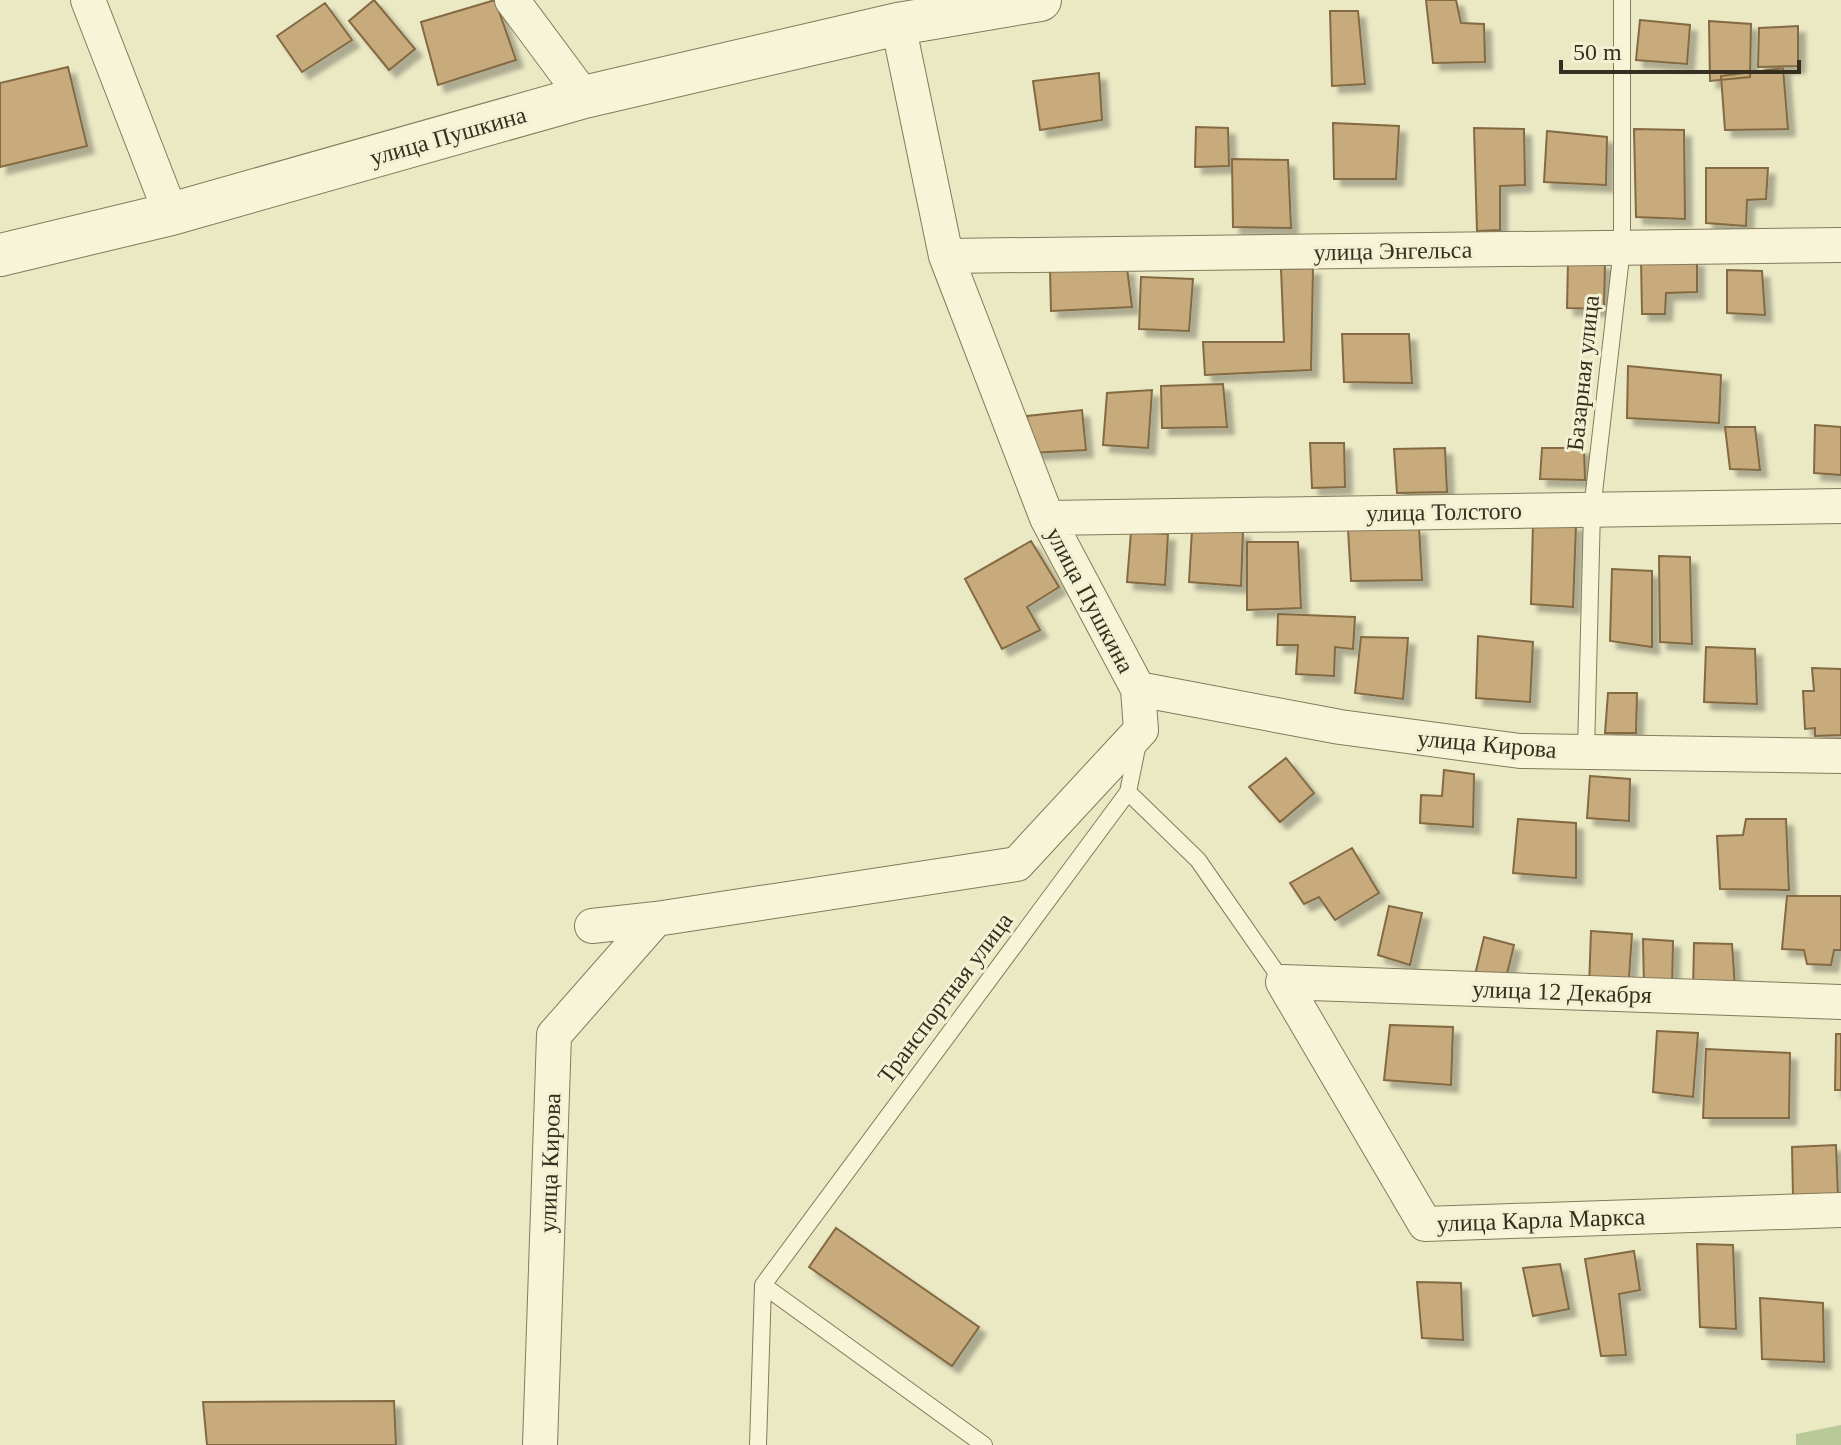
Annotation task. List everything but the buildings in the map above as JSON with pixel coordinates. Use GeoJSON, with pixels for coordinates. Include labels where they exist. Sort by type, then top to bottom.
{"type":"FeatureCollection","features":[{"type":"Feature","properties":{"kind":"street"},"geometry":{"type":"LineString","coordinates":[[88,0],[171,214]]}},
{"type":"Feature","properties":{"kind":"street"},"geometry":{"type":"LineString","coordinates":[[512,0],[584,97]]}},
{"type":"Feature","properties":{"kind":"street","name":"улица Пушкина"},"geometry":{"type":"LineString","coordinates":[[0,255],[171,214],[584,97],[898,24],[1040,0]]}},
{"type":"Feature","properties":{"kind":"street","name":"улица Пушкина"},"geometry":{"type":"LineString","coordinates":[[898,24],[946,256],[1047,518],[1138,689],[1141,730]]}},
{"type":"Feature","properties":{"kind":"street","name":"улица Энгельса"},"geometry":{"type":"LineString","coordinates":[[946,256],[1841,245]]}},
{"type":"Feature","properties":{"kind":"street","name":"улица Толстого"},"geometry":{"type":"LineString","coordinates":[[1047,518],[1841,506]]}},
{"type":"Feature","properties":{"kind":"street","name":"улица Кирова"},"geometry":{"type":"LineString","coordinates":[[1138,689],[1340,727],[1520,751],[1841,756]]}},
{"type":"Feature","properties":{"kind":"street"},"geometry":{"type":"LineString","coordinates":[[592,926],[1017,864],[1141,730]]}},
{"type":"Feature","properties":{"kind":"street","name":"улица Кирова"},"geometry":{"type":"LineString","coordinates":[[540,1445],[554,1035],[656,919]]}},
{"type":"Feature","properties":{"kind":"street","name":"улица 12 Декабря"},"geometry":{"type":"LineString","coordinates":[[1283,982],[1841,1002]]}},
{"type":"Feature","properties":{"kind":"street","name":"улица Карла Маркса"},"geometry":{"type":"LineString","coordinates":[[1283,982],[1425,1224],[1841,1210]]}},
{"type":"Feature","properties":{"kind":"lane","name":"Базарная улица"},"geometry":{"type":"LineString","coordinates":[[1586,752],[1592,510],[1622,248],[1622,0]]}},
{"type":"Feature","properties":{"kind":"lane","name":"Транспортная улица"},"geometry":{"type":"LineString","coordinates":[[763,1285],[1128,792],[1141,730]]}},
{"type":"Feature","properties":{"kind":"lane"},"geometry":{"type":"LineString","coordinates":[[1128,792],[1198,860],[1283,982]]}},
{"type":"Feature","properties":{"kind":"lane"},"geometry":{"type":"LineString","coordinates":[[758,1445],[763,1285]]}},
{"type":"Feature","properties":{"kind":"lane"},"geometry":{"type":"LineString","coordinates":[[763,1285],[984,1445]]}},
{"type":"Feature","properties":{"kind":"green space"},"geometry":{"type":"Polygon","coordinates":[[[1841,1425],[1841,1445],[1796,1445],[1796,1434],[1841,1425]]]}}]}
